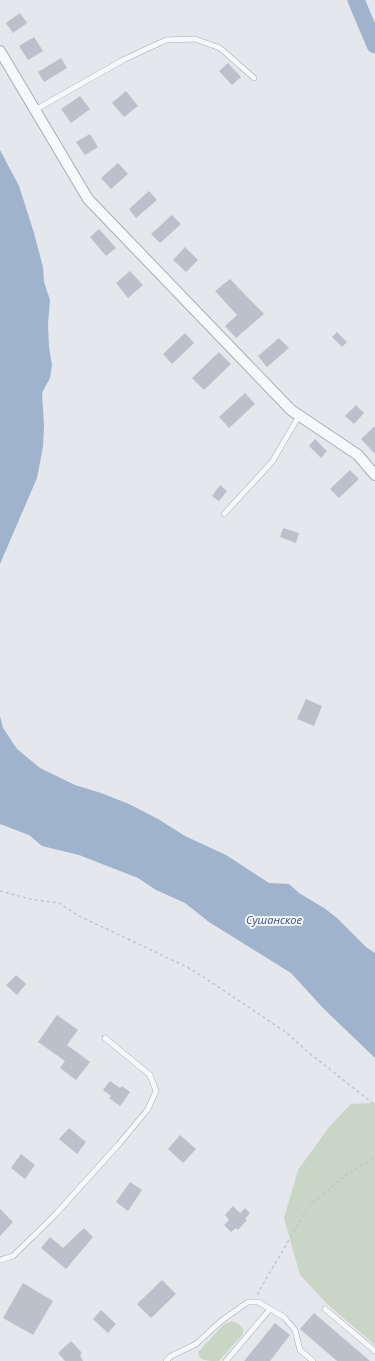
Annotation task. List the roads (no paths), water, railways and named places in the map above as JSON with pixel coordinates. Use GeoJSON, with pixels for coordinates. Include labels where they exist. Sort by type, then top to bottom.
{"type":"FeatureCollection","features":[{"type":"Feature","properties":{"kind":"street"},"geometry":{"type":"LineString","coordinates":[[0,51],[88,199],[291,410],[358,455],[375,475]]}},
{"type":"Feature","properties":{"kind":"lane"},"geometry":{"type":"LineString","coordinates":[[35,110],[123,60],[166,40],[195,39],[220,48],[254,78]]}},
{"type":"Feature","properties":{"kind":"lane"},"geometry":{"type":"LineString","coordinates":[[224,514],[272,462],[299,416]]}},
{"type":"Feature","properties":{"kind":"lane"},"geometry":{"type":"LineString","coordinates":[[0,1260],[13,1256],[54,1216],[119,1144],[148,1109],[156,1091],[150,1075],[105,1038]]}},
{"type":"Feature","properties":{"kind":"lane"},"geometry":{"type":"LineString","coordinates":[[166,1361],[171,1356],[196,1344],[221,1320],[248,1302],[258,1302],[284,1318],[295,1330],[300,1350],[313,1361]]}},
{"type":"Feature","properties":{"kind":"lane"},"geometry":{"type":"LineString","coordinates":[[226,1361],[270,1309]]}},
{"type":"Feature","properties":{"kind":"lane"},"geometry":{"type":"LineString","coordinates":[[325,1309],[375,1350]]}},
{"type":"Feature","properties":{"kind":"water"},"geometry":{"type":"Polygon","coordinates":[[[0,150],[19,186],[43,267],[44,282],[50,300],[48,324],[49,347],[52,365],[50,378],[42,393],[44,425],[43,447],[37,478],[0,564],[0,150]]]}},
{"type":"Feature","properties":{"kind":"water","name":"Сушанское"},"geometry":{"type":"Polygon","coordinates":[[[0,716],[3,728],[17,749],[40,768],[75,785],[129,804],[158,819],[185,836],[226,855],[269,883],[289,884],[299,893],[324,908],[337,918],[366,947],[375,953],[375,1058],[323,1008],[291,973],[209,922],[185,903],[156,890],[138,878],[79,855],[42,846],[29,835],[0,824],[0,716]]]}},
{"type":"Feature","properties":{"kind":"waterway"},"geometry":{"type":"LineString","coordinates":[[356,0],[375,45]]}}]}
